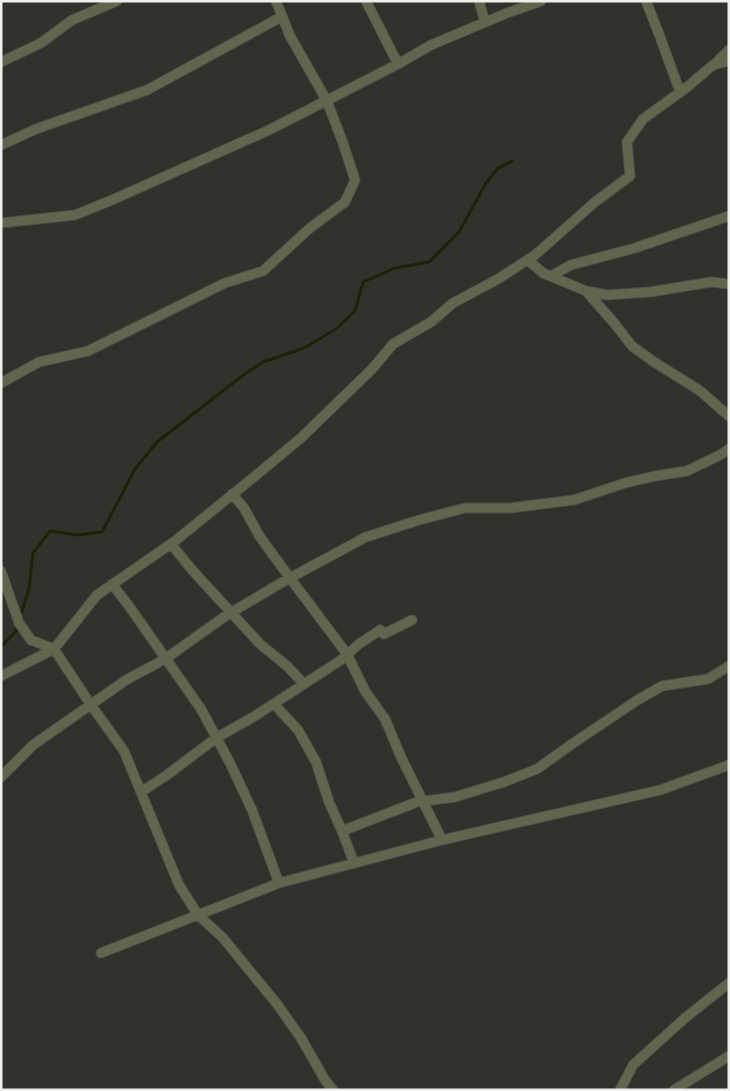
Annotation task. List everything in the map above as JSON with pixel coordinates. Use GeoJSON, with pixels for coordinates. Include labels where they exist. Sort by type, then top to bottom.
{"type":"FeatureCollection","features":[{"type":"Feature","properties":{"kind":"street"},"geometry":{"type":"LineString","coordinates":[[1,62],[41,43],[72,20],[116,1]]}},
{"type":"Feature","properties":{"kind":"street"},"geometry":{"type":"LineString","coordinates":[[1,383],[39,362],[88,351],[225,283],[263,271],[310,228],[345,202],[355,180],[343,143],[327,101],[290,36],[276,1]]}},
{"type":"Feature","properties":{"kind":"street"},"geometry":{"type":"LineString","coordinates":[[366,1],[398,64]]}},
{"type":"Feature","properties":{"kind":"street"},"geometry":{"type":"LineString","coordinates":[[478,1],[485,22]]}},
{"type":"Feature","properties":{"kind":"street"},"geometry":{"type":"LineString","coordinates":[[1,223],[75,215],[112,200],[204,160],[327,101],[431,45],[541,1]]}},
{"type":"Feature","properties":{"kind":"street"},"geometry":{"type":"LineString","coordinates":[[646,1],[680,92]]}},
{"type":"Feature","properties":{"kind":"street"},"geometry":{"type":"LineString","coordinates":[[1,145],[36,129],[147,90],[282,16]]}},
{"type":"Feature","properties":{"kind":"street"},"geometry":{"type":"LineString","coordinates":[[1,676],[54,649],[97,595],[202,521],[301,438],[372,369],[393,344],[431,322],[453,303],[498,279],[536,255],[594,202],[630,176],[627,142],[643,119],[713,66],[729,50]]}},
{"type":"Feature","properties":{"kind":"street"},"geometry":{"type":"LineString","coordinates":[[713,66],[729,61]]}},
{"type":"Feature","properties":{"kind":"street"},"geometry":{"type":"LineString","coordinates":[[551,276],[571,265],[635,248],[729,216]]}},
{"type":"Feature","properties":{"kind":"street"},"geometry":{"type":"LineString","coordinates":[[528,260],[543,273],[586,291],[608,295],[650,292],[711,282],[729,284]]}},
{"type":"Feature","properties":{"kind":"street"},"geometry":{"type":"LineString","coordinates":[[586,291],[632,346],[698,390],[729,416]]}},
{"type":"Feature","properties":{"kind":"street"},"geometry":{"type":"LineString","coordinates":[[1,777],[33,745],[126,680],[165,659],[232,613],[290,578],[366,537],[465,508],[510,508],[574,500],[625,483],[686,471],[729,449]]}},
{"type":"Feature","properties":{"kind":"street"},"geometry":{"type":"LineString","coordinates":[[232,494],[244,508],[260,537],[347,654],[365,691],[385,719],[401,757],[442,840]]}},
{"type":"Feature","properties":{"kind":"street"},"geometry":{"type":"LineString","coordinates":[[171,544],[260,644],[304,684]]}},
{"type":"Feature","properties":{"kind":"street"},"geometry":{"type":"LineString","coordinates":[[1,571],[19,623],[31,640],[54,649],[124,751],[179,884],[198,915],[223,938],[277,1004],[301,1038],[332,1090]]}},
{"type":"Feature","properties":{"kind":"street"},"geometry":{"type":"LineString","coordinates":[[112,584],[200,709],[252,810],[279,883]]}},
{"type":"Feature","properties":{"kind":"street"},"geometry":{"type":"LineString","coordinates":[[141,792],[216,738],[274,704],[341,660],[359,644],[380,630],[384,634],[412,620]]}},
{"type":"Feature","properties":{"kind":"street"},"geometry":{"type":"LineString","coordinates":[[342,831],[417,802],[455,796],[504,782],[537,769],[636,701],[662,686],[708,679],[729,666]]}},
{"type":"Feature","properties":{"kind":"street"},"geometry":{"type":"LineString","coordinates":[[274,704],[298,730],[316,762],[329,802],[354,864]]}},
{"type":"Feature","properties":{"kind":"street"},"geometry":{"type":"LineString","coordinates":[[101,953],[279,883],[442,840],[660,790],[729,765]]}},
{"type":"Feature","properties":{"kind":"street"},"geometry":{"type":"LineString","coordinates":[[620,1090],[633,1065],[685,1018],[729,983]]}},
{"type":"Feature","properties":{"kind":"street"},"geometry":{"type":"LineString","coordinates":[[674,1090],[729,1056]]}},
{"type":"Feature","properties":{"kind":"waterway"},"geometry":{"type":"LineString","coordinates":[[20,618],[29,589],[33,553],[50,531],[77,535],[102,532],[135,469],[157,442],[263,362],[304,348],[336,329],[355,311],[363,282],[395,268],[429,262],[459,232],[486,183],[497,169],[512,161]]}},
{"type":"Feature","properties":{"kind":"waterway"},"geometry":{"type":"LineString","coordinates":[[1,647],[16,631],[18,624]]}}]}
